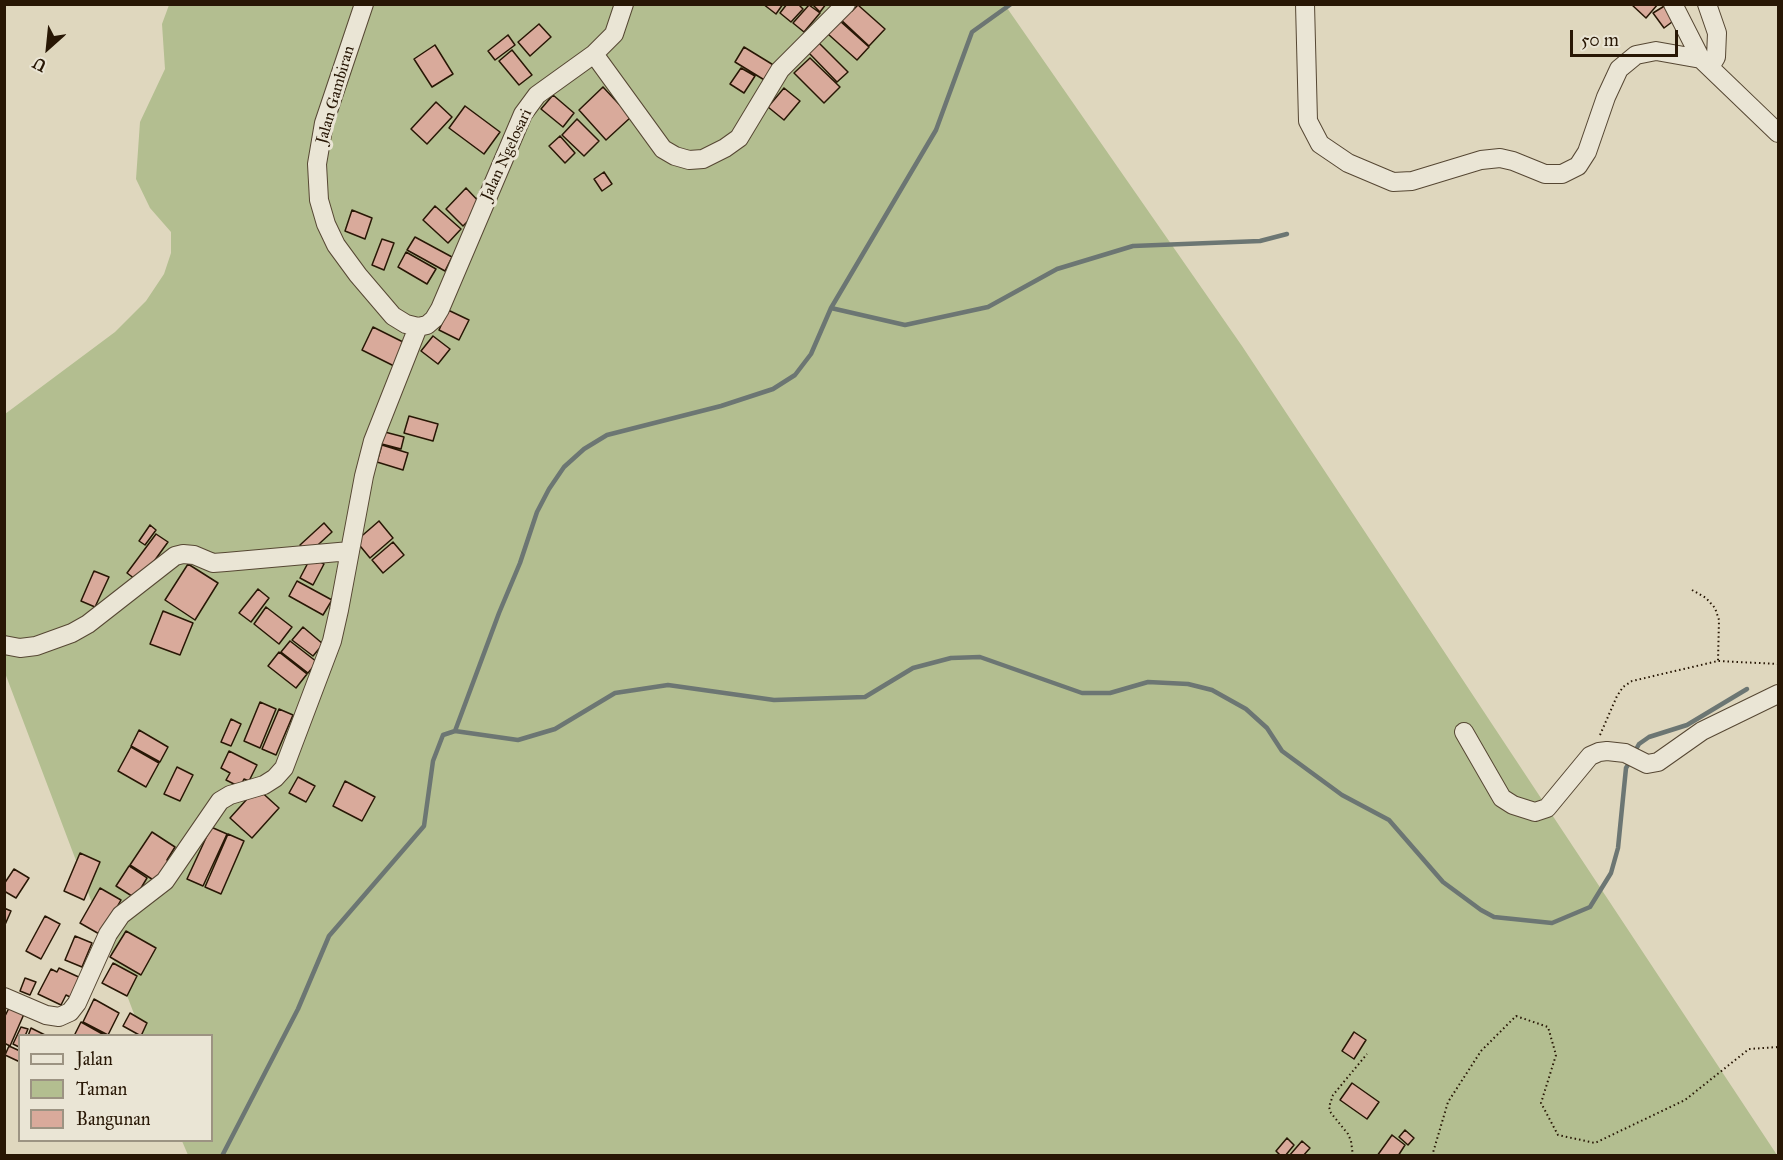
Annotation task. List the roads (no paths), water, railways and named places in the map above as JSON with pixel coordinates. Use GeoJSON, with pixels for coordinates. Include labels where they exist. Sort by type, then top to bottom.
{"type":"FeatureCollection","features":[{"type":"Feature","properties":{"kind":"street","name":"Jalan Gambiran"},"geometry":{"type":"LineString","coordinates":[[364,4],[324,123],[317,164],[319,200],[326,224],[336,245],[357,275],[393,316],[406,324],[418,327]]}},
{"type":"Feature","properties":{"kind":"street","name":"Jalan Ngelosari"},"geometry":{"type":"LineString","coordinates":[[418,327],[434,319],[440,309],[523,114],[537,95],[594,54],[614,34],[624,4]]}},
{"type":"Feature","properties":{"kind":"street"},"geometry":{"type":"LineString","coordinates":[[594,54],[663,149],[689,160],[703,159],[739,138],[780,70],[846,4]]}},
{"type":"Feature","properties":{"kind":"street"},"geometry":{"type":"LineString","coordinates":[[1305,4],[1308,121],[1320,144],[1348,163],[1393,182],[1412,181],[1481,160],[1500,158],[1545,174],[1562,174],[1578,166],[1587,152],[1606,97],[1619,69],[1636,55],[1656,51],[1705,63],[1716,57],[1717,33],[1707,4]]}},
{"type":"Feature","properties":{"kind":"street"},"geometry":{"type":"LineString","coordinates":[[1673,4],[1705,63],[1779,133]]}},
{"type":"Feature","properties":{"kind":"street"},"geometry":{"type":"LineString","coordinates":[[4,997],[46,1015],[59,1017],[70,1012],[77,1003],[108,934],[121,915],[165,881],[220,801],[230,795],[264,785],[284,768],[332,641],[373,441],[418,327]]}},
{"type":"Feature","properties":{"kind":"street"},"geometry":{"type":"LineString","coordinates":[[4,645],[20,648],[36,646],[72,633],[88,624],[175,556],[194,555],[213,562],[220,562],[350,551]]}},
{"type":"Feature","properties":{"kind":"street"},"geometry":{"type":"LineString","coordinates":[[1464,732],[1502,798],[1513,805],[1535,812],[1547,808],[1590,756],[1607,751],[1632,757],[1647,764],[1658,762],[1702,731],[1779,694]]}},
{"type":"Feature","properties":{"kind":"waterway"},"geometry":{"type":"LineString","coordinates":[[455,731],[520,563],[537,512],[564,467],[584,449],[607,435],[721,406],[773,389],[795,375],[811,354],[831,308],[936,130],[972,32],[1011,4]]}},
{"type":"Feature","properties":{"kind":"waterway"},"geometry":{"type":"LineString","coordinates":[[831,308],[905,325],[988,307],[1057,269],[1133,246],[1260,241],[1287,234]]}},
{"type":"Feature","properties":{"kind":"waterway"},"geometry":{"type":"LineString","coordinates":[[222,1156],[298,1009],[329,936],[424,826],[433,761],[443,735],[455,731],[518,740],[555,729],[615,693],[668,685],[774,700],[865,697],[913,668],[951,658],[980,657],[1082,693],[1110,693],[1148,682],[1188,684],[1212,690],[1246,709],[1267,728],[1282,751],[1342,795],[1389,820],[1443,882],[1481,910],[1494,917],[1552,923],[1590,907],[1611,873],[1618,848],[1626,768],[1631,760]]}},
{"type":"Feature","properties":{"kind":"waterway"},"geometry":{"type":"LineString","coordinates":[[1634,753],[1639,744],[1649,737],[1687,725],[1747,689]]}}]}
